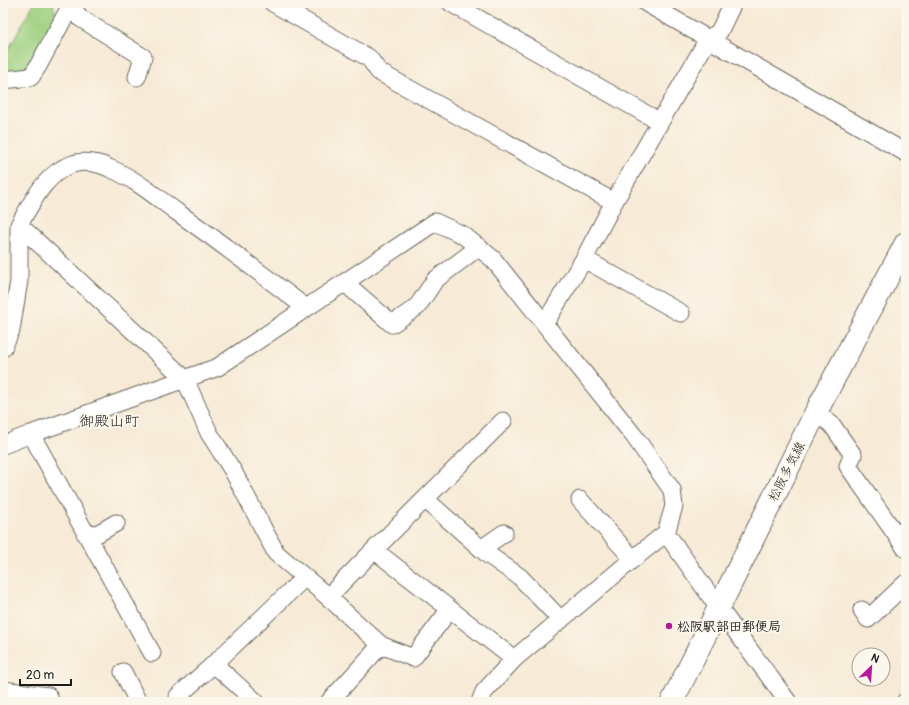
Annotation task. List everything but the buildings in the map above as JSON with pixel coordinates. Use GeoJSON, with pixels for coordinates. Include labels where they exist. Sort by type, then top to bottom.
{"type":"FeatureCollection","features":[{"type":"Feature","properties":{"kind":"main road","name":"松阪多気線"},"geometry":{"type":"LineString","coordinates":[[672,702],[816,412],[906,243]]}},
{"type":"Feature","properties":{"kind":"street"},"geometry":{"type":"LineString","coordinates":[[273,3],[369,58],[379,72],[614,202]]}},
{"type":"Feature","properties":{"kind":"street"},"geometry":{"type":"LineString","coordinates":[[452,3],[660,122]]}},
{"type":"Feature","properties":{"kind":"street"},"geometry":{"type":"LineString","coordinates":[[646,3],[906,152]]}},
{"type":"Feature","properties":{"kind":"street"},"geometry":{"type":"LineString","coordinates":[[545,323],[584,259],[614,202],[708,39],[719,32],[733,3]]}},
{"type":"Feature","properties":{"kind":"street"},"geometry":{"type":"LineString","coordinates":[[3,80],[31,77],[70,4],[80,18],[143,57],[137,77]]}},
{"type":"Feature","properties":{"kind":"street"},"geometry":{"type":"LineString","coordinates":[[3,348],[11,330],[19,281],[19,225],[34,198],[58,170],[75,163],[93,163],[108,167],[132,180],[224,246],[306,308]]}},
{"type":"Feature","properties":{"kind":"street"},"geometry":{"type":"LineString","coordinates":[[3,445],[218,367],[435,222],[463,235],[493,259],[634,436],[672,490],[674,506],[666,533],[514,659],[484,692],[480,702]]}},
{"type":"Feature","properties":{"kind":"street"},"geometry":{"type":"LineString","coordinates":[[19,225],[185,379],[209,433],[233,471],[276,554],[328,597],[381,645],[414,658],[450,609]]}},
{"type":"Feature","properties":{"kind":"street"},"geometry":{"type":"LineString","coordinates":[[345,282],[392,324],[417,307],[435,280],[479,248]]}},
{"type":"Feature","properties":{"kind":"street"},"geometry":{"type":"LineString","coordinates":[[584,259],[681,313]]}},
{"type":"Feature","properties":{"kind":"street"},"geometry":{"type":"LineString","coordinates":[[816,412],[832,425],[853,455],[848,466],[906,549]]}},
{"type":"Feature","properties":{"kind":"street"},"geometry":{"type":"LineString","coordinates":[[328,597],[503,421]]}},
{"type":"Feature","properties":{"kind":"street"},"geometry":{"type":"LineString","coordinates":[[30,434],[152,653]]}},
{"type":"Feature","properties":{"kind":"street"},"geometry":{"type":"LineString","coordinates":[[425,499],[482,549],[520,577],[561,620]]}},
{"type":"Feature","properties":{"kind":"street"},"geometry":{"type":"LineString","coordinates":[[580,500],[633,559]]}},
{"type":"Feature","properties":{"kind":"street"},"geometry":{"type":"LineString","coordinates":[[85,533],[97,534],[116,523]]}},
{"type":"Feature","properties":{"kind":"street"},"geometry":{"type":"LineString","coordinates":[[482,549],[504,533]]}},
{"type":"Feature","properties":{"kind":"street"},"geometry":{"type":"LineString","coordinates":[[666,533],[788,702]]}},
{"type":"Feature","properties":{"kind":"street"},"geometry":{"type":"LineString","coordinates":[[374,550],[514,659]]}},
{"type":"Feature","properties":{"kind":"street"},"geometry":{"type":"LineString","coordinates":[[178,700],[304,578]]}},
{"type":"Feature","properties":{"kind":"street"},"geometry":{"type":"LineString","coordinates":[[862,610],[868,619],[906,583]]}},
{"type":"Feature","properties":{"kind":"street"},"geometry":{"type":"LineString","coordinates":[[329,702],[381,645]]}},
{"type":"Feature","properties":{"kind":"street"},"geometry":{"type":"LineString","coordinates":[[214,664],[256,702]]}},
{"type":"Feature","properties":{"kind":"street"},"geometry":{"type":"LineString","coordinates":[[123,672],[138,702]]}},
{"type":"Feature","properties":{"kind":"street"},"geometry":{"type":"LineString","coordinates":[[3,690],[48,696],[51,702]]}},
{"type":"Feature","properties":{"kind":"green space"},"geometry":{"type":"Polygon","coordinates":[[[34,3],[53,3],[56,16],[29,69],[3,72],[3,59],[34,3]]]}},
{"type":"Feature","properties":{"kind":"place","name":"松阪駅部田郵便局"},"geometry":{"type":"Point","coordinates":[669,626]}},
{"type":"Feature","properties":{"kind":"district","name":"御殿山町"},"geometry":{"type":"Point","coordinates":[109,421]}}]}
